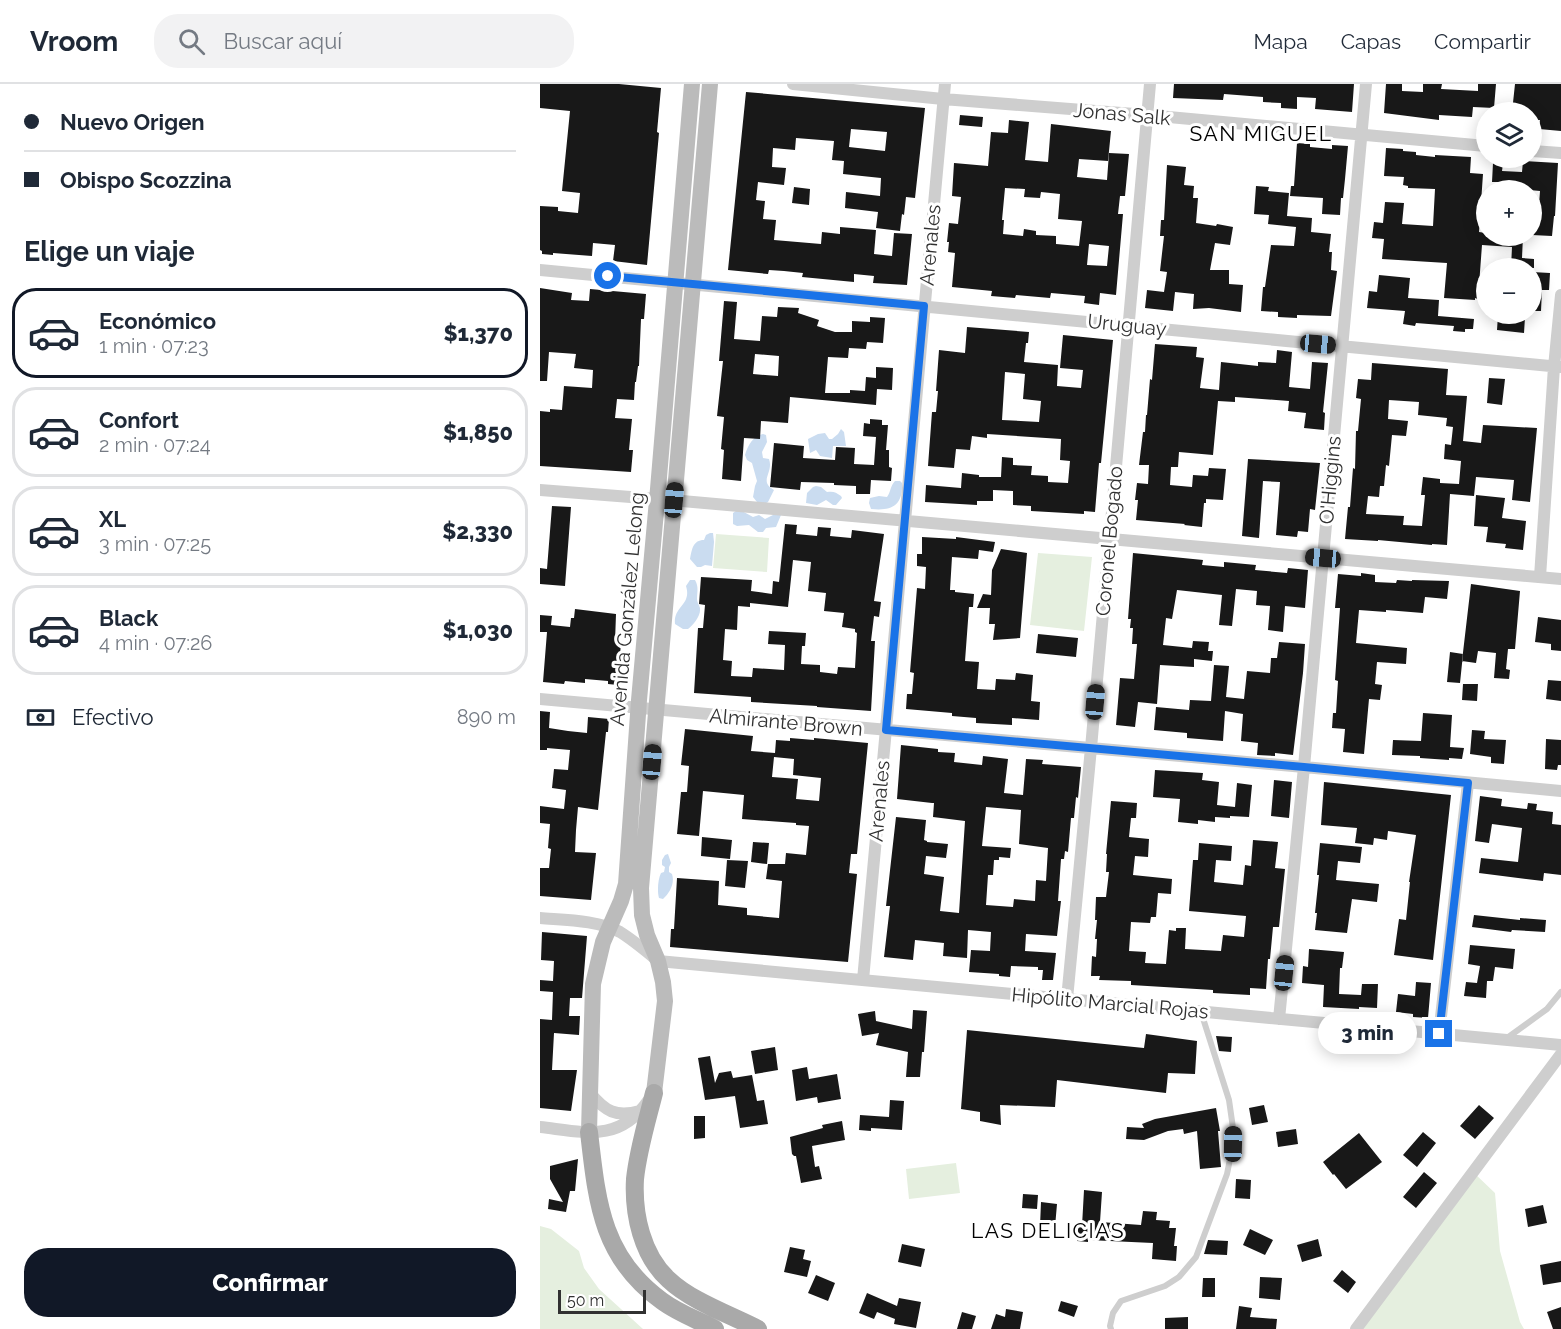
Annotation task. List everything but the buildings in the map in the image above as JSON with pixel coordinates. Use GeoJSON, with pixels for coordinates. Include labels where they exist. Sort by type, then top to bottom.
{"type":"FeatureCollection","features":[{"type":"Feature","properties":{"kind":"main road","name":"Avenida González Lelong"},"geometry":{"type":"LineString","coordinates":[[589,1132],[593,984],[597,962],[609,928],[626,884],[635,873],[656,710],[674,500],[692,84]]}},
{"type":"Feature","properties":{"kind":"main road","name":"Avenida González Lelong"},"geometry":{"type":"LineString","coordinates":[[654,1093],[665,1001],[658,961],[642,915],[641,888],[635,873],[638,708],[657,499],[710,84]]}},
{"type":"Feature","properties":{"kind":"main road"},"geometry":{"type":"LineString","coordinates":[[654,1093],[635,1179],[636,1200],[644,1242],[668,1280],[684,1292],[758,1329]]}},
{"type":"Feature","properties":{"kind":"main road"},"geometry":{"type":"LineString","coordinates":[[589,1132],[600,1210],[609,1237],[624,1264],[644,1287],[663,1302],[715,1329]]}},
{"type":"Feature","properties":{"kind":"street","name":"Jonas Salk"},"geometry":{"type":"LineString","coordinates":[[793,84],[1476,145]]}},
{"type":"Feature","properties":{"kind":"street","name":"Arenales"},"geometry":{"type":"LineString","coordinates":[[863,980],[945,84]]}},
{"type":"Feature","properties":{"kind":"street","name":"Coronel Bogado"},"geometry":{"type":"LineString","coordinates":[[1067,999],[1150,84]]}},
{"type":"Feature","properties":{"kind":"street","name":"O'Higgins"},"geometry":{"type":"LineString","coordinates":[[1279,1019],[1366,84]]}},
{"type":"Feature","properties":{"kind":"street"},"geometry":{"type":"LineString","coordinates":[[1542,152],[1561,153]]}},
{"type":"Feature","properties":{"kind":"street","name":"Uruguay"},"geometry":{"type":"LineString","coordinates":[[540,270],[1558,367]]}},
{"type":"Feature","properties":{"kind":"street"},"geometry":{"type":"LineString","coordinates":[[1540,577],[1558,367],[1561,295]]}},
{"type":"Feature","properties":{"kind":"street"},"geometry":{"type":"LineString","coordinates":[[540,490],[1561,579]]}},
{"type":"Feature","properties":{"kind":"street","name":"Almirante Brown"},"geometry":{"type":"LineString","coordinates":[[540,699],[1561,791]]}},
{"type":"Feature","properties":{"kind":"street"},"geometry":{"type":"LineString","coordinates":[[1439,1034],[1468,783]]}},
{"type":"Feature","properties":{"kind":"street"},"geometry":{"type":"LineString","coordinates":[[540,918],[583,922],[609,928],[619,932],[658,961]]}},
{"type":"Feature","properties":{"kind":"street","name":"Hipólito Marcial Rojas"},"geometry":{"type":"LineString","coordinates":[[658,961],[1561,1045]]}},
{"type":"Feature","properties":{"kind":"street"},"geometry":{"type":"LineString","coordinates":[[1356,1329],[1561,1054]]}},
{"type":"Feature","properties":{"kind":"street"},"geometry":{"type":"LineString","coordinates":[[590,1093],[601,1106],[610,1112],[631,1114],[642,1110]]}},
{"type":"Feature","properties":{"kind":"street"},"geometry":{"type":"LineString","coordinates":[[540,1127],[589,1132],[603,1132],[617,1128],[630,1122],[654,1093]]}},
{"type":"Feature","properties":{"kind":"lane"},"geometry":{"type":"LineString","coordinates":[[1504,1040],[1547,1009],[1561,992]]}},
{"type":"Feature","properties":{"kind":"lane"},"geometry":{"type":"LineString","coordinates":[[1111,1329],[1113,1313],[1121,1301],[1165,1286],[1179,1277],[1196,1257],[1227,1174],[1233,1136],[1229,1100],[1201,1011]]}},
{"type":"Feature","properties":{"kind":"green space"},"geometry":{"type":"Polygon","coordinates":[[[716,534],[769,538],[767,572],[713,568],[716,534]]]}},
{"type":"Feature","properties":{"kind":"green space"},"geometry":{"type":"Polygon","coordinates":[[[1038,553],[1092,557],[1084,631],[1030,625],[1038,553]]]}},
{"type":"Feature","properties":{"kind":"green space"},"geometry":{"type":"Polygon","coordinates":[[[956,1163],[960,1193],[909,1199],[906,1169],[956,1163]]]}},
{"type":"Feature","properties":{"kind":"green space"},"geometry":{"type":"Polygon","coordinates":[[[1473,1172],[1495,1193],[1500,1251],[1524,1329],[1356,1329],[1473,1172]]]}},
{"type":"Feature","properties":{"kind":"green space"},"geometry":{"type":"Polygon","coordinates":[[[540,1226],[551,1229],[579,1251],[584,1268],[599,1289],[643,1329],[540,1329],[540,1226]]]}},
{"type":"Feature","properties":{"kind":"water"},"geometry":{"type":"Polygon","coordinates":[[[841,429],[844,432],[846,446],[833,446],[832,458],[820,456],[816,450],[810,453],[808,439],[825,433],[829,439],[832,439],[841,429]]]}},
{"type":"Feature","properties":{"kind":"water"},"geometry":{"type":"Polygon","coordinates":[[[763,434],[766,435],[767,442],[762,452],[763,458],[769,459],[770,464],[767,483],[774,490],[768,502],[763,505],[753,497],[757,481],[752,463],[745,455],[751,442],[763,434]]]}},
{"type":"Feature","properties":{"kind":"water"},"geometry":{"type":"Polygon","coordinates":[[[895,481],[902,483],[901,497],[898,502],[890,508],[871,509],[870,498],[887,497],[895,481]]]}},
{"type":"Feature","properties":{"kind":"water"},"geometry":{"type":"Polygon","coordinates":[[[816,486],[827,492],[836,493],[842,498],[836,505],[826,500],[817,505],[806,503],[807,493],[816,486]]]}},
{"type":"Feature","properties":{"kind":"water"},"geometry":{"type":"Polygon","coordinates":[[[742,511],[753,517],[759,515],[765,519],[775,514],[781,515],[776,527],[758,532],[749,525],[733,524],[733,513],[742,511]]]}},
{"type":"Feature","properties":{"kind":"water"},"geometry":{"type":"Polygon","coordinates":[[[710,533],[713,533],[714,542],[712,566],[697,567],[690,559],[692,549],[695,543],[704,540],[710,533]]]}},
{"type":"Feature","properties":{"kind":"water"},"geometry":{"type":"Polygon","coordinates":[[[690,580],[695,580],[696,583],[700,611],[692,625],[688,629],[683,629],[675,624],[675,618],[687,597],[686,586],[690,580]]]}},
{"type":"Feature","properties":{"kind":"water"},"geometry":{"type":"Polygon","coordinates":[[[668,854],[671,863],[669,872],[672,874],[673,881],[670,891],[663,899],[659,898],[658,885],[665,867],[662,865],[662,860],[668,854]]]}},
{"type":"Feature","properties":{"kind":"district","name":"SAN MIGUEL"},"geometry":{"type":"Point","coordinates":[1261,133]}},
{"type":"Feature","properties":{"kind":"district","name":"LAS DELICIAS"},"geometry":{"type":"Point","coordinates":[1048,1230]}},
{"type":"Feature","properties":{"kind":"route"},"geometry":{"type":"LineString","coordinates":[[608,276],[924,306],[886,730],[1468,783],[1439,1034]]}}]}
